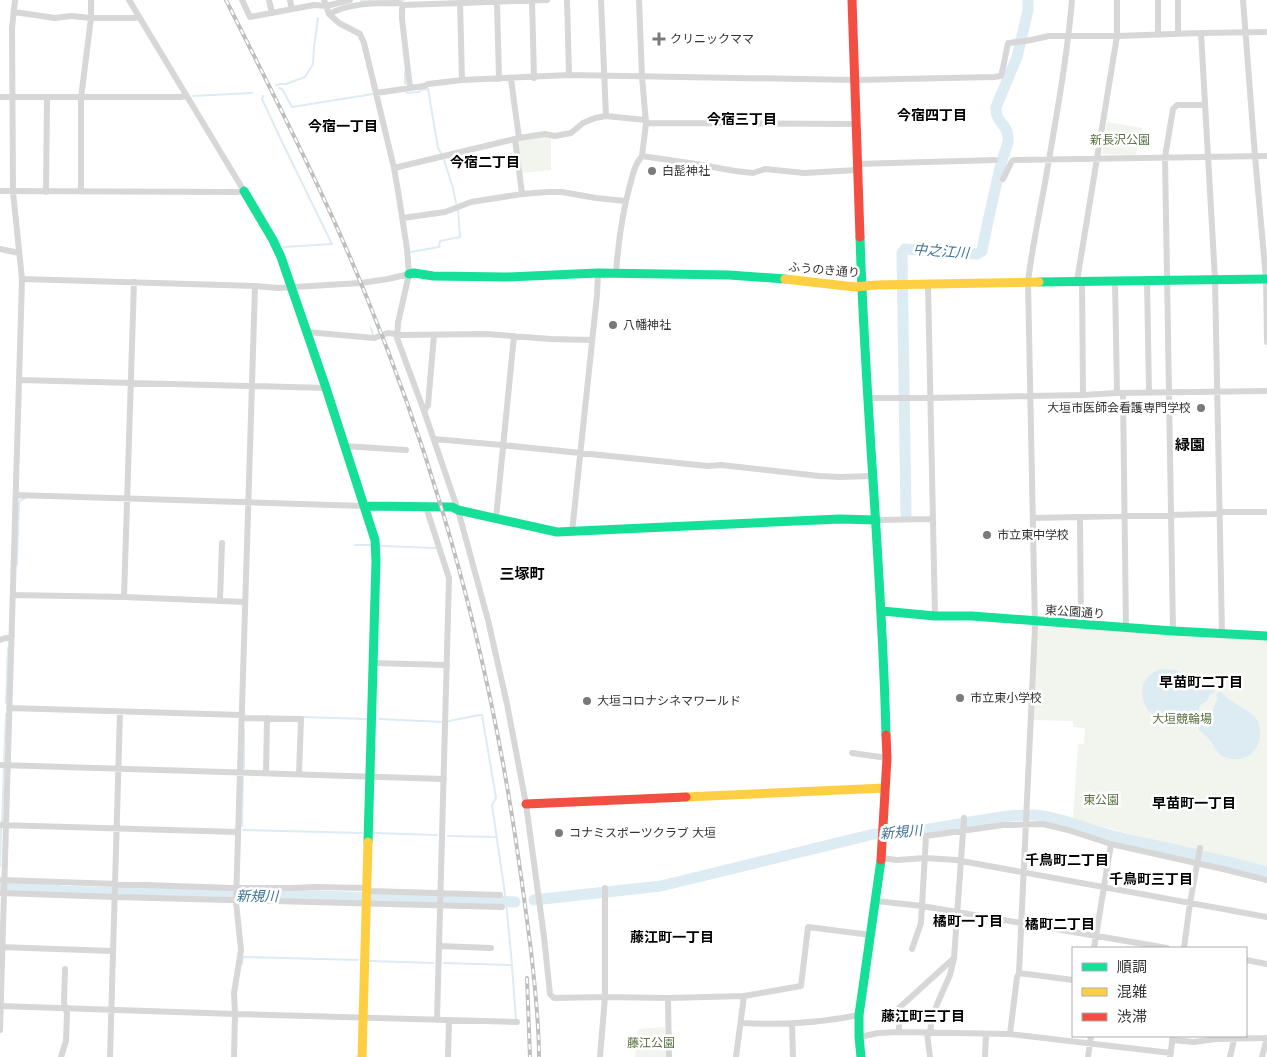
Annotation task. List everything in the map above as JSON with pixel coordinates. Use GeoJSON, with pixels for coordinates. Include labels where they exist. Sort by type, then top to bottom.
{"type":"FeatureCollection","features":[{"type":"Feature","properties":{"kind":"street"},"geometry":{"type":"LineString","coordinates":[[0,1030],[3,825],[8,765],[22,279],[13,192],[12,28],[15,0]]}},
{"type":"Feature","properties":{"kind":"street"},"geometry":{"type":"LineString","coordinates":[[81,192],[81,98],[91,18],[91,0]]}},
{"type":"Feature","properties":{"kind":"street"},"geometry":{"type":"LineString","coordinates":[[129,0],[244,191],[281,258],[326,388],[375,540],[362,1057]]}},
{"type":"Feature","properties":{"kind":"street"},"geometry":{"type":"LineString","coordinates":[[242,0],[250,17],[314,4],[350,0]]}},
{"type":"Feature","properties":{"kind":"street"},"geometry":{"type":"LineString","coordinates":[[269,0],[272,13]]}},
{"type":"Feature","properties":{"kind":"street"},"geometry":{"type":"LineString","coordinates":[[290,0],[292,9]]}},
{"type":"Feature","properties":{"kind":"street"},"geometry":{"type":"LineString","coordinates":[[532,0],[534,78]]}},
{"type":"Feature","properties":{"kind":"street"},"geometry":{"type":"LineString","coordinates":[[329,14],[364,4],[547,0]]}},
{"type":"Feature","properties":{"kind":"street"},"geometry":{"type":"LineString","coordinates":[[567,0],[569,76]]}},
{"type":"Feature","properties":{"kind":"street"},"geometry":{"type":"LineString","coordinates":[[601,0],[606,116]]}},
{"type":"Feature","properties":{"kind":"street"},"geometry":{"type":"LineString","coordinates":[[616,274],[625,201],[637,162],[642,156],[646,121],[639,0]]}},
{"type":"Feature","properties":{"kind":"street"},"geometry":{"type":"LineString","coordinates":[[852,0],[862,286],[886,680],[886,758],[883,834],[876,901],[859,1014],[860,1057]]}},
{"type":"Feature","properties":{"kind":"street"},"geometry":{"type":"LineString","coordinates":[[1010,1034],[1019,973],[1022,924],[1035,622],[1028,282],[1069,36],[1072,0]]}},
{"type":"Feature","properties":{"kind":"street"},"geometry":{"type":"LineString","coordinates":[[1083,395],[1079,281],[1096,159],[1117,36],[1117,0]]}},
{"type":"Feature","properties":{"kind":"street"},"geometry":{"type":"LineString","coordinates":[[1158,0],[1158,35]]}},
{"type":"Feature","properties":{"kind":"street"},"geometry":{"type":"LineString","coordinates":[[1178,0],[1178,34]]}},
{"type":"Feature","properties":{"kind":"street"},"geometry":{"type":"LineString","coordinates":[[1243,0],[1266,279],[1267,342]]}},
{"type":"Feature","properties":{"kind":"street"},"geometry":{"type":"LineString","coordinates":[[460,1],[462,80]]}},
{"type":"Feature","properties":{"kind":"street"},"geometry":{"type":"LineString","coordinates":[[497,2],[499,79]]}},
{"type":"Feature","properties":{"kind":"street"},"geometry":{"type":"LineString","coordinates":[[325,3],[329,14],[339,23],[360,34],[364,43],[394,168],[403,218],[408,274],[398,324],[399,345],[458,510],[488,620],[507,704],[526,804],[550,994],[554,998],[744,996],[801,986],[808,927],[871,935]]}},
{"type":"Feature","properties":{"kind":"street"},"geometry":{"type":"LineString","coordinates":[[403,4],[402,19],[410,88]]}},
{"type":"Feature","properties":{"kind":"street"},"geometry":{"type":"LineString","coordinates":[[14,12],[55,18],[71,16],[91,18],[139,17]]}},
{"type":"Feature","properties":{"kind":"street"},"geometry":{"type":"LineString","coordinates":[[376,93],[462,80],[569,76],[855,80],[1000,76],[1004,68],[1008,43],[1049,36],[1267,32]]}},
{"type":"Feature","properties":{"kind":"street"},"geometry":{"type":"LineString","coordinates":[[1201,33],[1215,279],[1222,634]]}},
{"type":"Feature","properties":{"kind":"street"},"geometry":{"type":"LineString","coordinates":[[511,79],[522,194]]}},
{"type":"Feature","properties":{"kind":"street"},"geometry":{"type":"LineString","coordinates":[[0,97],[187,96]]}},
{"type":"Feature","properties":{"kind":"street"},"geometry":{"type":"LineString","coordinates":[[46,192],[47,98]]}},
{"type":"Feature","properties":{"kind":"street"},"geometry":{"type":"LineString","coordinates":[[1173,631],[1165,157],[1173,108],[1177,105],[1206,105]]}},
{"type":"Feature","properties":{"kind":"street"},"geometry":{"type":"LineString","coordinates":[[394,168],[517,138],[545,134],[555,136],[571,134],[583,123],[606,116],[646,121],[856,124]]}},
{"type":"Feature","properties":{"kind":"street"},"geometry":{"type":"LineString","coordinates":[[642,156],[753,173],[765,169],[804,173],[857,167],[995,160]]}},
{"type":"Feature","properties":{"kind":"street"},"geometry":{"type":"LineString","coordinates":[[1003,179],[1012,161],[1016,160],[1267,156]]}},
{"type":"Feature","properties":{"kind":"street"},"geometry":{"type":"LineString","coordinates":[[0,192],[244,191]]}},
{"type":"Feature","properties":{"kind":"street"},"geometry":{"type":"LineString","coordinates":[[403,218],[445,212],[471,202],[548,192],[562,192],[625,201]]}},
{"type":"Feature","properties":{"kind":"street"},"geometry":{"type":"LineString","coordinates":[[0,249],[19,253]]}},
{"type":"Feature","properties":{"kind":"street"},"geometry":{"type":"LineString","coordinates":[[572,532],[598,273]]}},
{"type":"Feature","properties":{"kind":"street","name":"ふうのき通り"},"geometry":{"type":"LineString","coordinates":[[408,274],[506,278],[598,273],[729,275],[855,287],[1115,280],[1266,279]]}},
{"type":"Feature","properties":{"kind":"street"},"geometry":{"type":"LineString","coordinates":[[22,279],[278,288],[361,283],[408,274]]}},
{"type":"Feature","properties":{"kind":"street"},"geometry":{"type":"LineString","coordinates":[[1115,280],[1125,516],[1126,628]]}},
{"type":"Feature","properties":{"kind":"street"},"geometry":{"type":"LineString","coordinates":[[1147,280],[1149,393]]}},
{"type":"Feature","properties":{"kind":"street"},"geometry":{"type":"LineString","coordinates":[[124,597],[134,282]]}},
{"type":"Feature","properties":{"kind":"street"},"geometry":{"type":"LineString","coordinates":[[928,284],[934,616]]}},
{"type":"Feature","properties":{"kind":"street"},"geometry":{"type":"LineString","coordinates":[[234,1057],[234,993],[240,950],[236,899],[255,286]]}},
{"type":"Feature","properties":{"kind":"street"},"geometry":{"type":"LineString","coordinates":[[307,332],[374,338]]}},
{"type":"Feature","properties":{"kind":"street"},"geometry":{"type":"LineString","coordinates":[[388,333],[486,334],[551,340],[592,340]]}},
{"type":"Feature","properties":{"kind":"street"},"geometry":{"type":"LineString","coordinates":[[424,411],[428,405],[434,334]]}},
{"type":"Feature","properties":{"kind":"street"},"geometry":{"type":"LineString","coordinates":[[496,518],[514,336]]}},
{"type":"Feature","properties":{"kind":"street"},"geometry":{"type":"LineString","coordinates":[[19,380],[326,388]]}},
{"type":"Feature","properties":{"kind":"street"},"geometry":{"type":"LineString","coordinates":[[869,398],[1267,391]]}},
{"type":"Feature","properties":{"kind":"street"},"geometry":{"type":"LineString","coordinates":[[434,439],[708,466],[721,465],[840,478],[873,476]]}},
{"type":"Feature","properties":{"kind":"street"},"geometry":{"type":"LineString","coordinates":[[344,446],[406,450]]}},
{"type":"Feature","properties":{"kind":"street"},"geometry":{"type":"LineString","coordinates":[[16,495],[452,507],[458,510],[557,532],[840,519],[933,520]]}},
{"type":"Feature","properties":{"kind":"street"},"geometry":{"type":"LineString","coordinates":[[426,507],[449,578],[438,1020]]}},
{"type":"Feature","properties":{"kind":"street"},"geometry":{"type":"LineString","coordinates":[[1033,518],[1171,516],[1215,514],[1220,512],[1267,512]]}},
{"type":"Feature","properties":{"kind":"street"},"geometry":{"type":"LineString","coordinates":[[1080,518],[1081,625]]}},
{"type":"Feature","properties":{"kind":"street"},"geometry":{"type":"LineString","coordinates":[[220,601],[222,543]]}},
{"type":"Feature","properties":{"kind":"street"},"geometry":{"type":"LineString","coordinates":[[13,595],[245,602]]}},
{"type":"Feature","properties":{"kind":"street","name":"東公園通り"},"geometry":{"type":"LineString","coordinates":[[882,611],[934,616],[972,616],[1035,622],[1267,636]]}},
{"type":"Feature","properties":{"kind":"street"},"geometry":{"type":"LineString","coordinates":[[0,640],[12,636]]}},
{"type":"Feature","properties":{"kind":"street"},"geometry":{"type":"LineString","coordinates":[[373,663],[447,665]]}},
{"type":"Feature","properties":{"kind":"street"},"geometry":{"type":"LineString","coordinates":[[9,708],[301,719],[299,774]]}},
{"type":"Feature","properties":{"kind":"street"},"geometry":{"type":"LineString","coordinates":[[110,1057],[120,712]]}},
{"type":"Feature","properties":{"kind":"street"},"geometry":{"type":"LineString","coordinates":[[266,773],[267,718]]}},
{"type":"Feature","properties":{"kind":"street"},"geometry":{"type":"LineString","coordinates":[[852,753],[886,758]]}},
{"type":"Feature","properties":{"kind":"street"},"geometry":{"type":"LineString","coordinates":[[0,765],[444,779]]}},
{"type":"Feature","properties":{"kind":"street"},"geometry":{"type":"LineString","coordinates":[[526,804],[885,788]]}},
{"type":"Feature","properties":{"kind":"street"},"geometry":{"type":"LineString","coordinates":[[930,1057],[928,1033],[938,1002],[950,975],[954,958],[964,818]]}},
{"type":"Feature","properties":{"kind":"street"},"geometry":{"type":"LineString","coordinates":[[912,949],[921,923],[926,836],[964,829],[1026,823],[1043,824],[1111,844],[1197,862],[1267,880]]}},
{"type":"Feature","properties":{"kind":"street"},"geometry":{"type":"LineString","coordinates":[[3,825],[238,832]]}},
{"type":"Feature","properties":{"kind":"street"},"geometry":{"type":"LineString","coordinates":[[1094,947],[1111,844]]}},
{"type":"Feature","properties":{"kind":"street"},"geometry":{"type":"LineString","coordinates":[[1184,947],[1200,848]]}},
{"type":"Feature","properties":{"kind":"street"},"geometry":{"type":"LineString","coordinates":[[881,858],[903,860],[926,858],[961,861],[1267,917]]}},
{"type":"Feature","properties":{"kind":"street"},"geometry":{"type":"LineString","coordinates":[[2,881],[237,888],[316,886],[366,897],[440,905],[502,908]]}},
{"type":"Feature","properties":{"kind":"street"},"geometry":{"type":"LineString","coordinates":[[600,1057],[605,997],[605,888]]}},
{"type":"Feature","properties":{"kind":"street"},"geometry":{"type":"LineString","coordinates":[[366,897],[370,891],[500,894]]}},
{"type":"Feature","properties":{"kind":"street"},"geometry":{"type":"LineString","coordinates":[[2,892],[236,899],[366,897]]}},
{"type":"Feature","properties":{"kind":"street"},"geometry":{"type":"LineString","coordinates":[[876,901],[922,906],[1161,947]]}},
{"type":"Feature","properties":{"kind":"street"},"geometry":{"type":"LineString","coordinates":[[439,946],[490,948]]}},
{"type":"Feature","properties":{"kind":"street"},"geometry":{"type":"LineString","coordinates":[[1,947],[113,951]]}},
{"type":"Feature","properties":{"kind":"street"},"geometry":{"type":"LineString","coordinates":[[899,1032],[899,1008],[954,958]]}},
{"type":"Feature","properties":{"kind":"street"},"geometry":{"type":"LineString","coordinates":[[1247,960],[1267,964]]}},
{"type":"Feature","properties":{"kind":"street"},"geometry":{"type":"LineString","coordinates":[[61,1057],[66,1041],[65,969]]}},
{"type":"Feature","properties":{"kind":"street"},"geometry":{"type":"LineString","coordinates":[[1019,973],[1072,980]]}},
{"type":"Feature","properties":{"kind":"street"},"geometry":{"type":"LineString","coordinates":[[736,1057],[744,996]]}},
{"type":"Feature","properties":{"kind":"street"},"geometry":{"type":"LineString","coordinates":[[668,998],[669,1057]]}},
{"type":"Feature","properties":{"kind":"street"},"geometry":{"type":"LineString","coordinates":[[0,1006],[517,1022]]}},
{"type":"Feature","properties":{"kind":"street"},"geometry":{"type":"LineString","coordinates":[[740,1023],[792,1024],[818,1022],[859,1014]]}},
{"type":"Feature","properties":{"kind":"street"},"geometry":{"type":"LineString","coordinates":[[448,1057],[449,1020]]}},
{"type":"Feature","properties":{"kind":"street"},"geometry":{"type":"LineString","coordinates":[[792,1024],[793,1057]]}},
{"type":"Feature","properties":{"kind":"street"},"geometry":{"type":"LineString","coordinates":[[859,1037],[878,1033],[899,1032],[1010,1034],[1170,1055],[1172,1038],[1194,1042],[1216,1039],[1267,1038],[1262,1057]]}},
{"type":"Feature","properties":{"kind":"street"},"geometry":{"type":"LineString","coordinates":[[984,1057],[986,1034]]}},
{"type":"Feature","properties":{"kind":"street"},"geometry":{"type":"LineString","coordinates":[[1088,1057],[1091,1037]]}},
{"type":"Feature","properties":{"kind":"street"},"geometry":{"type":"LineString","coordinates":[[1230,1057],[1234,1040]]}},
{"type":"Feature","properties":{"kind":"green space","name":"新長沢公園"},"geometry":{"type":"Polygon","coordinates":[[[1107,122],[1142,128],[1136,155],[1102,154],[1107,122]]]}},
{"type":"Feature","properties":{"kind":"green space"},"geometry":{"type":"Polygon","coordinates":[[[543,136],[551,137],[551,170],[521,173],[518,141],[543,136]]]}},
{"type":"Feature","properties":{"kind":"green space","name":"大垣競輪場"},"geometry":{"type":"Polygon","coordinates":[[[1048,627],[1267,640],[1267,866],[1173,845],[1073,819],[1078,744],[1084,744],[1085,728],[1073,727],[1073,721],[1033,720],[1037,628],[1048,627]]]}},
{"type":"Feature","properties":{"kind":"green space","name":"藤江公園"},"geometry":{"type":"Polygon","coordinates":[[[665,1027],[666,1057],[635,1057],[638,1029],[665,1027]]]}},
{"type":"Feature","properties":{"kind":"shaded area"},"geometry":{"type":"Polygon","coordinates":[[[1162,669],[1176,670],[1213,687],[1215,690],[1207,701],[1199,707],[1197,718],[1199,720],[1196,724],[1191,725],[1180,721],[1161,720],[1146,707],[1143,700],[1143,685],[1153,672],[1162,669]]]}},
{"type":"Feature","properties":{"kind":"shaded area"},"geometry":{"type":"Polygon","coordinates":[[[1218,692],[1221,692],[1250,713],[1258,721],[1260,739],[1253,752],[1247,757],[1231,759],[1222,756],[1199,730],[1205,717],[1210,715],[1212,711],[1218,698],[1216,695],[1218,692]]]}},
{"type":"Feature","properties":{"kind":"waterway","name":"中之江川"},"geometry":{"type":"LineString","coordinates":[[906,515],[902,253],[905,249],[977,254],[982,251],[1000,168],[1008,142],[1007,131],[996,113],[996,107],[1017,57],[1028,10],[1028,0]]}},
{"type":"Feature","properties":{"kind":"waterway"},"geometry":{"type":"LineString","coordinates":[[361,1],[372,1]]}},
{"type":"Feature","properties":{"kind":"waterway"},"geometry":{"type":"LineString","coordinates":[[276,85],[286,84],[305,77],[313,64],[318,18]]}},
{"type":"Feature","properties":{"kind":"waterway"},"geometry":{"type":"LineString","coordinates":[[405,72],[405,84]]}},
{"type":"Feature","properties":{"kind":"waterway"},"geometry":{"type":"LineString","coordinates":[[279,88],[282,89],[292,107],[373,94]]}},
{"type":"Feature","properties":{"kind":"waterway"},"geometry":{"type":"LineString","coordinates":[[406,93],[428,89],[438,148],[441,153]]}},
{"type":"Feature","properties":{"kind":"waterway"},"geometry":{"type":"LineString","coordinates":[[193,96],[252,93]]}},
{"type":"Feature","properties":{"kind":"waterway"},"geometry":{"type":"LineString","coordinates":[[263,96],[262,99],[332,244],[283,247]]}},
{"type":"Feature","properties":{"kind":"waterway"},"geometry":{"type":"LineString","coordinates":[[444,160],[456,203]]}},
{"type":"Feature","properties":{"kind":"waterway"},"geometry":{"type":"LineString","coordinates":[[411,252],[439,247],[440,241],[460,237],[458,210]]}},
{"type":"Feature","properties":{"kind":"waterway"},"geometry":{"type":"LineString","coordinates":[[371,328],[373,335]]}},
{"type":"Feature","properties":{"kind":"waterway"},"geometry":{"type":"LineString","coordinates":[[17,565],[19,503],[25,498]]}},
{"type":"Feature","properties":{"kind":"waterway"},"geometry":{"type":"LineString","coordinates":[[355,545],[370,545]]}},
{"type":"Feature","properties":{"kind":"waterway"},"geometry":{"type":"LineString","coordinates":[[382,546],[436,548]]}},
{"type":"Feature","properties":{"kind":"waterway"},"geometry":{"type":"LineString","coordinates":[[6,703],[8,648]]}},
{"type":"Feature","properties":{"kind":"waterway"},"geometry":{"type":"LineString","coordinates":[[4,761],[6,714]]}},
{"type":"Feature","properties":{"kind":"waterway"},"geometry":{"type":"LineString","coordinates":[[444,963],[512,965],[506,901],[492,805],[496,798],[482,715],[449,721]]}},
{"type":"Feature","properties":{"kind":"waterway"},"geometry":{"type":"LineString","coordinates":[[301,717],[366,719]]}},
{"type":"Feature","properties":{"kind":"waterway"},"geometry":{"type":"LineString","coordinates":[[379,719],[443,722]]}},
{"type":"Feature","properties":{"kind":"waterway"},"geometry":{"type":"LineString","coordinates":[[244,730],[244,768]]}},
{"type":"Feature","properties":{"kind":"waterway"},"geometry":{"type":"LineString","coordinates":[[2,822],[4,768]]}},
{"type":"Feature","properties":{"kind":"waterway"},"geometry":{"type":"LineString","coordinates":[[242,826],[243,777]]}},
{"type":"Feature","properties":{"kind":"waterway","name":"新規川"},"geometry":{"type":"LineString","coordinates":[[534,900],[661,886],[874,834],[938,828],[1019,815],[1054,818],[1114,836],[1267,872]]}},
{"type":"Feature","properties":{"kind":"waterway"},"geometry":{"type":"LineString","coordinates":[[0,866],[1,828]]}},
{"type":"Feature","properties":{"kind":"waterway"},"geometry":{"type":"LineString","coordinates":[[243,830],[362,833]]}},
{"type":"Feature","properties":{"kind":"waterway"},"geometry":{"type":"LineString","coordinates":[[374,833],[437,835]]}},
{"type":"Feature","properties":{"kind":"waterway"},"geometry":{"type":"LineString","coordinates":[[448,836],[497,837]]}},
{"type":"Feature","properties":{"kind":"waterway","name":"新規川"},"geometry":{"type":"LineString","coordinates":[[0,886],[45,887],[61,891],[123,893],[141,891],[515,902]]}},
{"type":"Feature","properties":{"kind":"waterway"},"geometry":{"type":"LineString","coordinates":[[242,964],[243,957],[358,960]]}},
{"type":"Feature","properties":{"kind":"waterway"},"geometry":{"type":"LineString","coordinates":[[370,961],[433,963]]}},
{"type":"Feature","properties":{"kind":"waterway"},"geometry":{"type":"LineString","coordinates":[[512,966],[516,1019]]}},
{"type":"Feature","properties":{"kind":"tunnel"},"geometry":{"type":"LineString","coordinates":[[374,338],[388,333]]}},
{"type":"Feature","properties":{"kind":"railway"},"geometry":{"type":"LineString","coordinates":[[226,0],[335,222],[393,363],[438,495],[475,630],[504,766],[531,951],[538,1017],[539,1057]]}},
{"type":"Feature","properties":{"kind":"railway"},"geometry":{"type":"LineString","coordinates":[[527,978],[530,1057]]}},
{"type":"Feature","properties":{"kind":"traffic: fast"},"geometry":{"type":"LineString","coordinates":[[244,191],[281,257],[375,540],[368,842]]}},
{"type":"Feature","properties":{"kind":"traffic: fast"},"geometry":{"type":"LineString","coordinates":[[860,237],[881,610],[886,735]]}},
{"type":"Feature","properties":{"kind":"traffic: fast"},"geometry":{"type":"LineString","coordinates":[[409,274],[506,277],[598,273],[729,275],[785,279]]}},
{"type":"Feature","properties":{"kind":"traffic: fast"},"geometry":{"type":"LineString","coordinates":[[1039,282],[1267,279]]}},
{"type":"Feature","properties":{"kind":"traffic: fast"},"geometry":{"type":"LineString","coordinates":[[364,506],[452,507],[458,510],[557,532],[840,519],[876,520]]}},
{"type":"Feature","properties":{"kind":"traffic: fast"},"geometry":{"type":"LineString","coordinates":[[882,611],[935,616],[972,616],[1267,636]]}},
{"type":"Feature","properties":{"kind":"traffic: fast"},"geometry":{"type":"LineString","coordinates":[[861,1057],[859,1015],[881,860]]}},
{"type":"Feature","properties":{"kind":"traffic: slow"},"geometry":{"type":"LineString","coordinates":[[785,279],[855,287],[1039,282]]}},
{"type":"Feature","properties":{"kind":"traffic: slow"},"geometry":{"type":"LineString","coordinates":[[686,797],[885,788]]}},
{"type":"Feature","properties":{"kind":"traffic: slow"},"geometry":{"type":"LineString","coordinates":[[362,1057],[368,842]]}},
{"type":"Feature","properties":{"kind":"traffic: jam"},"geometry":{"type":"LineString","coordinates":[[852,0],[860,237]]}},
{"type":"Feature","properties":{"kind":"traffic: jam"},"geometry":{"type":"LineString","coordinates":[[881,860],[887,758],[886,735]]}},
{"type":"Feature","properties":{"kind":"traffic: jam"},"geometry":{"type":"LineString","coordinates":[[526,804],[686,797]]}},
{"type":"Feature","properties":{"kind":"place","name":"クリニックママ"},"geometry":{"type":"Point","coordinates":[659,39]}},
{"type":"Feature","properties":{"kind":"place","name":"白髭神社"},"geometry":{"type":"Point","coordinates":[652,171]}},
{"type":"Feature","properties":{"kind":"place","name":"八幡神社"},"geometry":{"type":"Point","coordinates":[613,325]}},
{"type":"Feature","properties":{"kind":"place","name":"大垣市医師会看護専門学校"},"geometry":{"type":"Point","coordinates":[1201,408]}},
{"type":"Feature","properties":{"kind":"place","name":"市立東中学校"},"geometry":{"type":"Point","coordinates":[987,535]}},
{"type":"Feature","properties":{"kind":"place","name":"市立東小学校"},"geometry":{"type":"Point","coordinates":[960,698]}},
{"type":"Feature","properties":{"kind":"place","name":"大垣コロナシネマワールド"},"geometry":{"type":"Point","coordinates":[587,701]}},
{"type":"Feature","properties":{"kind":"place","name":"コナミスポーツクラブ 大垣"},"geometry":{"type":"Point","coordinates":[559,833]}},
{"type":"Feature","properties":{"kind":"district","name":"今宿四丁目"},"geometry":{"type":"Point","coordinates":[932,115]}},
{"type":"Feature","properties":{"kind":"district","name":"今宿三丁目"},"geometry":{"type":"Point","coordinates":[742,119]}},
{"type":"Feature","properties":{"kind":"district","name":"今宿一丁目"},"geometry":{"type":"Point","coordinates":[343,126]}},
{"type":"Feature","properties":{"kind":"district","name":"今宿二丁目"},"geometry":{"type":"Point","coordinates":[485,162]}},
{"type":"Feature","properties":{"kind":"district","name":"緑園"},"geometry":{"type":"Point","coordinates":[1190,445]}},
{"type":"Feature","properties":{"kind":"district","name":"三塚町"},"geometry":{"type":"Point","coordinates":[522,574]}},
{"type":"Feature","properties":{"kind":"district","name":"早苗町二丁目"},"geometry":{"type":"Point","coordinates":[1201,682]}},
{"type":"Feature","properties":{"kind":"district","name":"早苗町一丁目"},"geometry":{"type":"Point","coordinates":[1194,803]}},
{"type":"Feature","properties":{"kind":"district","name":"千鳥町二丁目"},"geometry":{"type":"Point","coordinates":[1067,860]}},
{"type":"Feature","properties":{"kind":"district","name":"千鳥町三丁目"},"geometry":{"type":"Point","coordinates":[1151,879]}},
{"type":"Feature","properties":{"kind":"district","name":"橘町一丁目"},"geometry":{"type":"Point","coordinates":[968,921]}},
{"type":"Feature","properties":{"kind":"district","name":"橘町二丁目"},"geometry":{"type":"Point","coordinates":[1060,924]}},
{"type":"Feature","properties":{"kind":"district","name":"藤江町一丁目"},"geometry":{"type":"Point","coordinates":[672,937]}},
{"type":"Feature","properties":{"kind":"district","name":"藤江町三丁目"},"geometry":{"type":"Point","coordinates":[923,1016]}},
{"type":"Feature","properties":{"kind":"park label","name":"東公園"},"geometry":{"type":"Point","coordinates":[1101,800]}}]}
